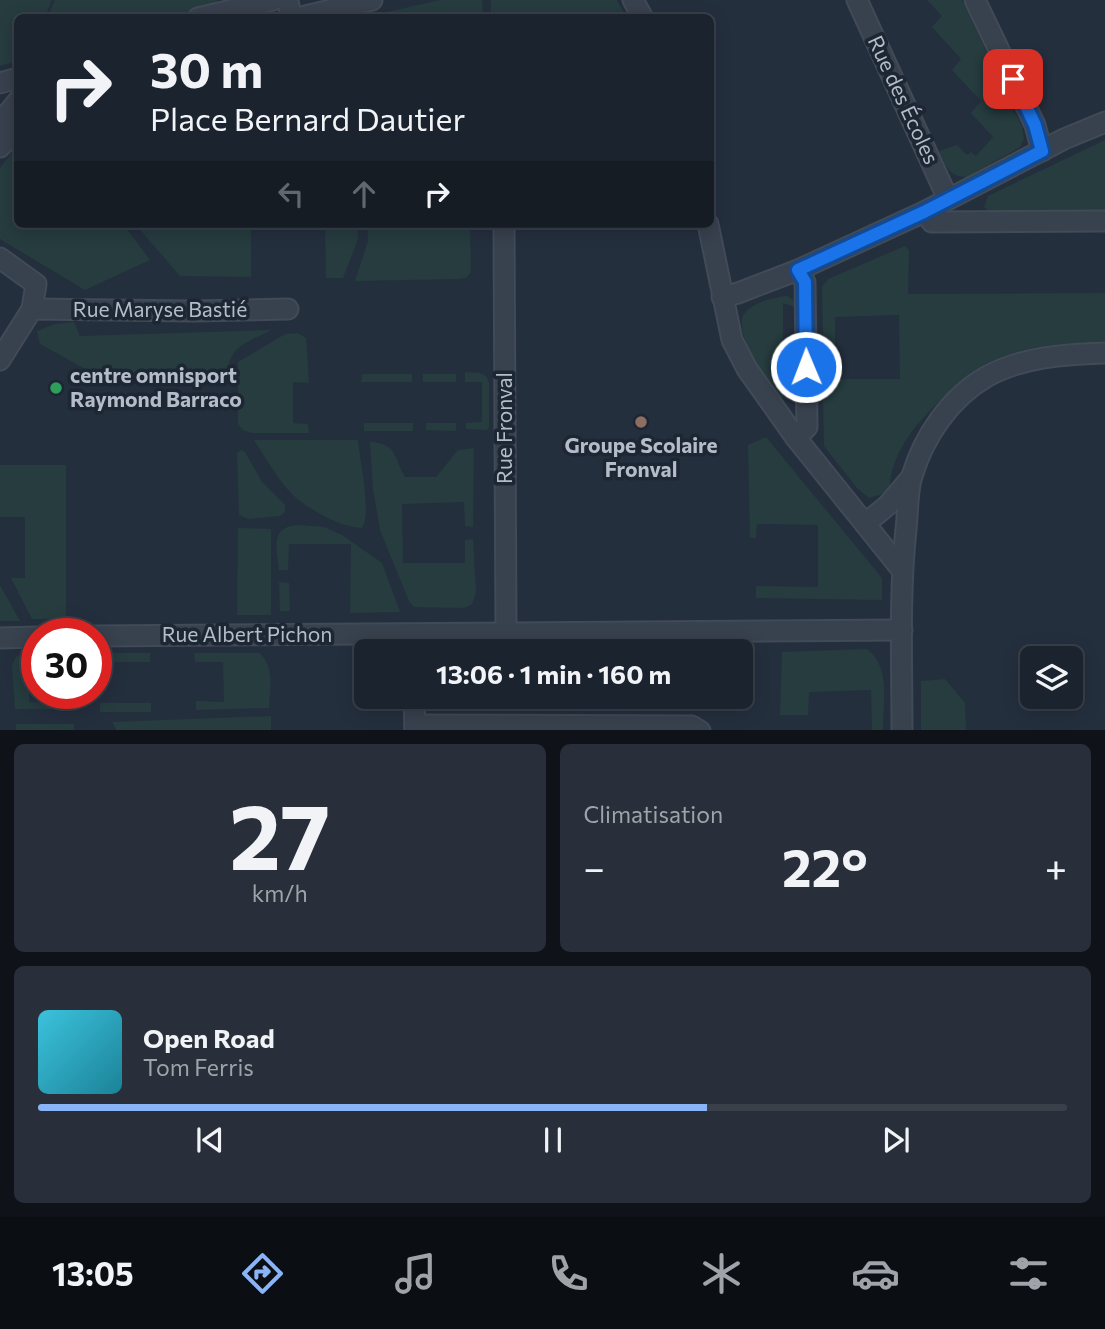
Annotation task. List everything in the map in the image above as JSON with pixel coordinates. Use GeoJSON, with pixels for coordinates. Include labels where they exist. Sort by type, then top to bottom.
{"type":"FeatureCollection","features":[{"type":"Feature","properties":{"kind":"street"},"geometry":{"type":"LineString","coordinates":[[215,14],[273,0]]}},
{"type":"Feature","properties":{"kind":"street"},"geometry":{"type":"LineString","coordinates":[[314,14],[372,0]]}},
{"type":"Feature","properties":{"kind":"street","name":"Rue des Écoles"},"geometry":{"type":"LineString","coordinates":[[857,0],[948,199]]}},
{"type":"Feature","properties":{"kind":"street"},"geometry":{"type":"LineString","coordinates":[[975,0],[1035,125],[1042,151]]}},
{"type":"Feature","properties":{"kind":"street"},"geometry":{"type":"LineString","coordinates":[[0,123],[14,106]]}},
{"type":"Feature","properties":{"kind":"street"},"geometry":{"type":"LineString","coordinates":[[722,297],[798,270],[924,212],[1064,139],[1105,122]]}},
{"type":"Feature","properties":{"kind":"street"},"geometry":{"type":"LineString","coordinates":[[0,147],[14,132]]}},
{"type":"Feature","properties":{"kind":"street"},"geometry":{"type":"LineString","coordinates":[[924,212],[932,222],[1105,221]]}},
{"type":"Feature","properties":{"kind":"street","name":"Rue Fronval"},"geometry":{"type":"LineString","coordinates":[[504,228],[506,632]]}},
{"type":"Feature","properties":{"kind":"street"},"geometry":{"type":"LineString","coordinates":[[709,228],[733,340],[747,369],[796,438],[902,570]]}},
{"type":"Feature","properties":{"kind":"street"},"geometry":{"type":"LineString","coordinates":[[0,258],[36,284],[32,309],[0,360]]}},
{"type":"Feature","properties":{"kind":"street"},"geometry":{"type":"LineString","coordinates":[[796,438],[807,427],[805,282],[798,270]]}},
{"type":"Feature","properties":{"kind":"street","name":"Rue Maryse Bastié"},"geometry":{"type":"LineString","coordinates":[[32,309],[288,309]]}},
{"type":"Feature","properties":{"kind":"street"},"geometry":{"type":"LineString","coordinates":[[865,524],[888,505],[911,478],[935,424],[959,398],[987,377],[1019,364],[1069,354],[1105,353]]}},
{"type":"Feature","properties":{"kind":"street"},"geometry":{"type":"LineString","coordinates":[[902,730],[902,570],[911,478]]}},
{"type":"Feature","properties":{"kind":"street","name":"Rue Albert Pichon"},"geometry":{"type":"LineString","coordinates":[[440,639],[506,632],[902,630]]}},
{"type":"Feature","properties":{"kind":"street","name":"Rue Albert Pichon"},"geometry":{"type":"LineString","coordinates":[[112,636],[354,641]]}},
{"type":"Feature","properties":{"kind":"street"},"geometry":{"type":"LineString","coordinates":[[0,638],[21,637]]}},
{"type":"Feature","properties":{"kind":"street"},"geometry":{"type":"LineString","coordinates":[[414,709],[415,728],[642,729],[692,726],[700,730]]}},
{"type":"Feature","properties":{"kind":"green space"},"geometry":{"type":"Polygon","coordinates":[[[0,0],[52,0],[46,14],[14,14],[14,62],[0,66],[0,0]]]}},
{"type":"Feature","properties":{"kind":"green space"},"geometry":{"type":"Polygon","coordinates":[[[55,0],[217,0],[218,5],[185,14],[48,14],[55,0]]]}},
{"type":"Feature","properties":{"kind":"green space"},"geometry":{"type":"Polygon","coordinates":[[[440,0],[482,0],[483,14],[378,14],[440,0]]]}},
{"type":"Feature","properties":{"kind":"green space"},"geometry":{"type":"Polygon","coordinates":[[[491,0],[617,0],[624,14],[526,14],[491,14],[491,0]]]}},
{"type":"Feature","properties":{"kind":"green space"},"geometry":{"type":"Polygon","coordinates":[[[927,0],[962,0],[1022,127],[1024,139],[1020,147],[967,177],[952,173],[939,151],[957,145],[967,155],[971,152],[976,156],[993,137],[971,113],[981,101],[952,70],[961,59],[932,27],[942,16],[927,0]]]}},
{"type":"Feature","properties":{"kind":"green space"},"geometry":{"type":"Polygon","coordinates":[[[1105,140],[1105,211],[991,213],[984,207],[988,196],[1105,140]]]}},
{"type":"Feature","properties":{"kind":"green space"},"geometry":{"type":"Polygon","coordinates":[[[14,150],[14,228],[126,228],[150,260],[85,290],[0,239],[0,168],[14,150]]]}},
{"type":"Feature","properties":{"kind":"green space"},"geometry":{"type":"Polygon","coordinates":[[[138,228],[251,228],[251,277],[180,276],[138,228]]]}},
{"type":"Feature","properties":{"kind":"green space"},"geometry":{"type":"Polygon","coordinates":[[[325,228],[357,228],[358,239],[343,278],[326,278],[325,228]]]}},
{"type":"Feature","properties":{"kind":"green space"},"geometry":{"type":"Polygon","coordinates":[[[367,228],[470,228],[471,272],[466,278],[458,279],[355,281],[368,241],[367,228]]]}},
{"type":"Feature","properties":{"kind":"green space"},"geometry":{"type":"Polygon","coordinates":[[[905,246],[909,250],[908,294],[1105,293],[1105,343],[1075,343],[1027,349],[996,359],[975,370],[919,422],[897,457],[890,486],[882,494],[869,498],[857,488],[824,446],[822,357],[835,357],[836,379],[900,379],[899,315],[835,317],[835,345],[823,345],[822,287],[828,279],[905,246]]]}},
{"type":"Feature","properties":{"kind":"green space"},"geometry":{"type":"Polygon","coordinates":[[[787,296],[794,300],[795,307],[783,303],[783,399],[755,360],[742,325],[746,311],[756,304],[787,296]]]}},
{"type":"Feature","properties":{"kind":"green space"},"geometry":{"type":"Polygon","coordinates":[[[74,322],[80,336],[271,330],[236,350],[229,363],[228,372],[109,382],[40,344],[37,331],[55,324],[74,322]]]}},
{"type":"Feature","properties":{"kind":"green space"},"geometry":{"type":"Polygon","coordinates":[[[298,333],[306,338],[309,383],[293,382],[293,423],[308,424],[309,433],[252,433],[243,430],[238,424],[238,362],[285,334],[298,333]]]}},
{"type":"Feature","properties":{"kind":"green space"},"geometry":{"type":"Polygon","coordinates":[[[465,372],[480,373],[486,376],[489,383],[489,427],[486,430],[466,429],[466,423],[482,422],[482,382],[465,382],[465,372]]]}},
{"type":"Feature","properties":{"kind":"green space"},"geometry":{"type":"Polygon","coordinates":[[[362,374],[412,374],[412,382],[361,382],[362,374]]]}},
{"type":"Feature","properties":{"kind":"green space"},"geometry":{"type":"Polygon","coordinates":[[[423,374],[456,374],[456,382],[423,382],[423,374]]]}},
{"type":"Feature","properties":{"kind":"green space"},"geometry":{"type":"Polygon","coordinates":[[[364,423],[413,423],[413,431],[364,431],[364,423]]]}},
{"type":"Feature","properties":{"kind":"green space"},"geometry":{"type":"Polygon","coordinates":[[[426,423],[456,423],[456,431],[426,430],[426,423]]]}},
{"type":"Feature","properties":{"kind":"green space"},"geometry":{"type":"Polygon","coordinates":[[[766,437],[882,578],[882,600],[756,598],[756,586],[818,587],[818,525],[757,524],[756,538],[750,538],[748,445],[766,437]]]}},
{"type":"Feature","properties":{"kind":"green space"},"geometry":{"type":"Polygon","coordinates":[[[254,440],[358,440],[366,499],[362,528],[335,521],[299,500],[282,482],[254,440]]]}},
{"type":"Feature","properties":{"kind":"green space"},"geometry":{"type":"Polygon","coordinates":[[[370,442],[385,445],[394,453],[405,477],[436,477],[458,450],[474,448],[473,527],[465,526],[464,502],[402,504],[403,563],[465,563],[465,540],[473,539],[476,592],[472,604],[464,608],[414,607],[409,601],[380,530],[373,489],[370,442]]]}},
{"type":"Feature","properties":{"kind":"green space"},"geometry":{"type":"Polygon","coordinates":[[[241,450],[245,452],[262,482],[285,505],[285,512],[280,516],[248,519],[239,515],[237,453],[241,450]]]}},
{"type":"Feature","properties":{"kind":"green space"},"geometry":{"type":"Polygon","coordinates":[[[0,465],[66,465],[66,618],[31,618],[11,578],[25,578],[25,517],[0,517],[0,465]]]}},
{"type":"Feature","properties":{"kind":"green space"},"geometry":{"type":"Polygon","coordinates":[[[290,526],[324,527],[342,535],[382,563],[400,612],[350,613],[351,544],[289,544],[288,570],[279,570],[279,534],[290,526]]]}},
{"type":"Feature","properties":{"kind":"green space"},"geometry":{"type":"Polygon","coordinates":[[[238,528],[271,529],[271,615],[237,615],[238,528]]]}},
{"type":"Feature","properties":{"kind":"green space"},"geometry":{"type":"Polygon","coordinates":[[[279,582],[289,583],[290,611],[280,611],[279,582]]]}},
{"type":"Feature","properties":{"kind":"green space"},"geometry":{"type":"Polygon","coordinates":[[[0,585],[20,621],[0,621],[0,585]]]}},
{"type":"Feature","properties":{"kind":"green space"},"geometry":{"type":"Polygon","coordinates":[[[867,649],[880,665],[883,675],[883,730],[872,730],[871,690],[809,692],[808,715],[780,715],[782,652],[867,649]]]}},
{"type":"Feature","properties":{"kind":"green space"},"geometry":{"type":"Polygon","coordinates":[[[112,653],[150,653],[150,662],[112,662],[112,653]]]}},
{"type":"Feature","properties":{"kind":"green space"},"geometry":{"type":"Polygon","coordinates":[[[194,653],[259,653],[269,671],[269,708],[196,710],[196,701],[224,702],[223,662],[195,662],[194,653]]]}},
{"type":"Feature","properties":{"kind":"green space"},"geometry":{"type":"Polygon","coordinates":[[[21,655],[21,709],[15,709],[12,665],[16,656],[21,655]]]}},
{"type":"Feature","properties":{"kind":"green space"},"geometry":{"type":"Polygon","coordinates":[[[945,679],[965,703],[966,730],[921,730],[921,681],[945,679]]]}},
{"type":"Feature","properties":{"kind":"green space"},"geometry":{"type":"Polygon","coordinates":[[[112,703],[151,703],[151,712],[100,712],[100,709],[112,709],[112,703]]]}},
{"type":"Feature","properties":{"kind":"green space"},"geometry":{"type":"Polygon","coordinates":[[[271,716],[271,730],[116,730],[112,722],[271,716]]]}},
{"type":"Feature","properties":{"kind":"green space"},"geometry":{"type":"Polygon","coordinates":[[[16,724],[74,724],[74,730],[16,730],[16,724]]]}},
{"type":"Feature","properties":{"kind":"place","name":"centre omnisport Raymond Barraco"},"geometry":{"type":"Point","coordinates":[56,388]}},
{"type":"Feature","properties":{"kind":"place","name":"Groupe Scolaire Fronval"},"geometry":{"type":"Point","coordinates":[641,422]}},
{"type":"Feature","properties":{"kind":"route"},"geometry":{"type":"LineString","coordinates":[[806,367],[805,282],[798,270],[924,212],[1042,151],[1035,125],[1013,79]]}}]}
